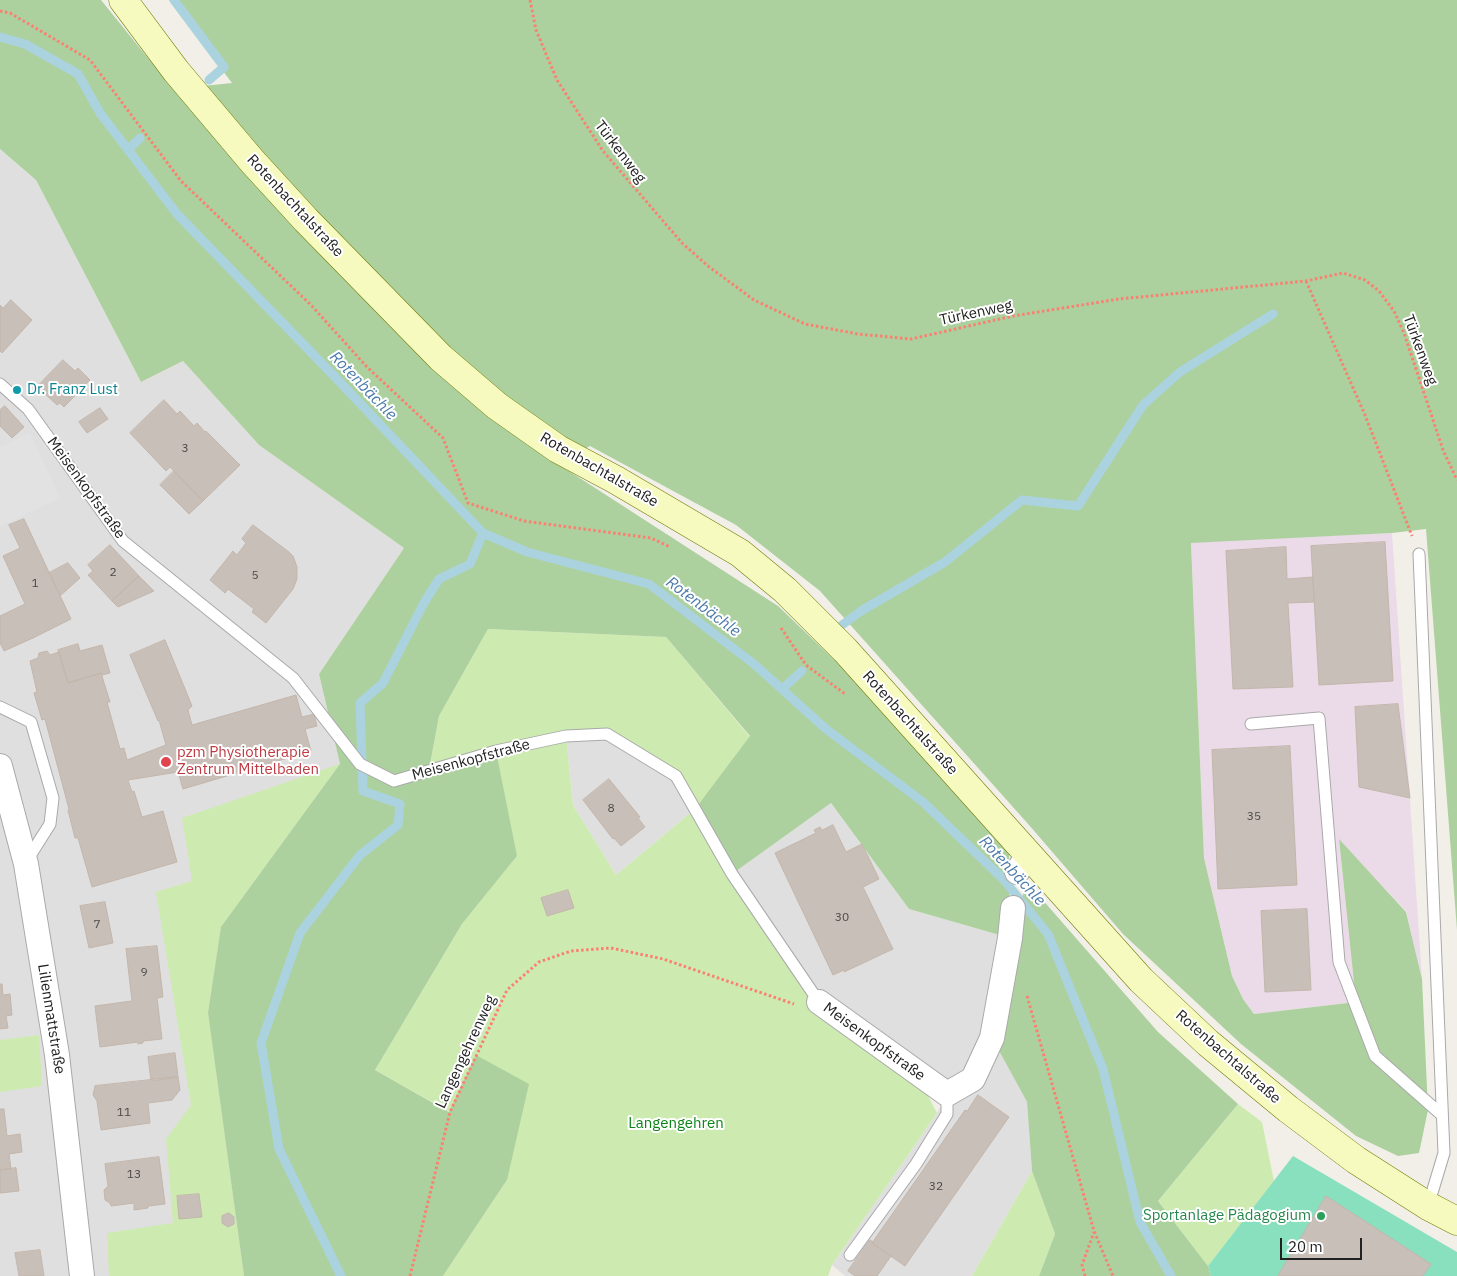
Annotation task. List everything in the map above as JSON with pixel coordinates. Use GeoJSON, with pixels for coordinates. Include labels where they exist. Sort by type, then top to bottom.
{"type":"FeatureCollection","features":[{"type":"Feature","properties":{"kind":"main road","name":"Rotenbachtalstraße"},"geometry":{"type":"LineString","coordinates":[[123,0],[176,71],[252,161],[306,220],[441,358],[496,406],[558,449],[616,480],[740,553],[785,590],[845,650],[1023,864],[1208,1043],[1288,1109],[1356,1160],[1428,1206],[1457,1221]]}},
{"type":"Feature","properties":{"kind":"street","name":"Lilienmattstraße"},"geometry":{"type":"LineString","coordinates":[[0,766],[26,864],[57,1055],[82,1276]]}},
{"type":"Feature","properties":{"kind":"street"},"geometry":{"type":"LineString","coordinates":[[947,1094],[972,1079],[992,1038],[1010,938],[1013,908]]}},
{"type":"Feature","properties":{"kind":"street","name":"Meisenkopfstraße"},"geometry":{"type":"LineString","coordinates":[[819,1002],[947,1094]]}},
{"type":"Feature","properties":{"kind":"lane","name":"Meisenkopfstraße"},"geometry":{"type":"LineString","coordinates":[[0,384],[28,409],[123,541],[293,678],[360,764],[394,781],[496,750],[566,736],[607,734],[676,776],[732,874],[819,1002]]}},
{"type":"Feature","properties":{"kind":"lane"},"geometry":{"type":"LineString","coordinates":[[1419,554],[1444,1153],[1428,1206]]}},
{"type":"Feature","properties":{"kind":"lane"},"geometry":{"type":"LineString","coordinates":[[0,708],[31,722],[53,798],[50,824],[26,864]]}},
{"type":"Feature","properties":{"kind":"lane"},"geometry":{"type":"LineString","coordinates":[[1251,724],[1319,718],[1339,962],[1375,1056],[1442,1115]]}},
{"type":"Feature","properties":{"kind":"lane"},"geometry":{"type":"LineString","coordinates":[[850,1255],[916,1164],[947,1114],[947,1094]]}},
{"type":"Feature","properties":{"kind":"path","name":"Türkenweg"},"geometry":{"type":"LineString","coordinates":[[530,0],[536,30],[557,80],[602,151],[682,244],[754,300],[805,324],[858,334],[911,339],[1013,316],[1119,299],[1306,281],[1343,273],[1365,280],[1379,291],[1394,311],[1404,333],[1443,450],[1457,480]]}},
{"type":"Feature","properties":{"kind":"path"},"geometry":{"type":"LineString","coordinates":[[1306,281],[1365,415],[1419,554]]}},
{"type":"Feature","properties":{"kind":"path","name":"Langengehrenweg"},"geometry":{"type":"LineString","coordinates":[[410,1276],[450,1112],[507,990],[539,962],[571,952],[611,948],[663,959],[809,1009],[819,1002]]}},
{"type":"Feature","properties":{"kind":"path"},"geometry":{"type":"LineString","coordinates":[[1026,995],[1094,1231],[1113,1276]]}},
{"type":"Feature","properties":{"kind":"path"},"geometry":{"type":"LineString","coordinates":[[1085,1276],[1082,1265],[1094,1231]]}},
{"type":"Feature","properties":{"kind":"shaded area"},"geometry":{"type":"Polygon","coordinates":[[[0,149],[36,180],[141,382],[183,361],[259,445],[404,548],[319,674],[340,764],[208,1013],[244,1276],[0,1276],[0,149]]]}},
{"type":"Feature","properties":{"kind":"shaded area"},"geometry":{"type":"Polygon","coordinates":[[[30,433],[60,498],[0,526],[0,447],[30,433]]]}},
{"type":"Feature","properties":{"kind":"shaded area"},"geometry":{"type":"Polygon","coordinates":[[[1392,533],[1422,979],[1406,911],[1339,840],[1356,1002],[1254,1014],[1243,999],[1232,976],[1204,858],[1191,542],[1392,533]]]}},
{"type":"Feature","properties":{"kind":"shaded area"},"geometry":{"type":"Polygon","coordinates":[[[607,734],[676,776],[695,809],[616,875],[573,805],[566,736],[607,734]]]}},
{"type":"Feature","properties":{"kind":"shaded area"},"geometry":{"type":"Polygon","coordinates":[[[831,803],[909,909],[1010,938],[992,1038],[1027,1102],[1032,1171],[972,1276],[845,1276],[832,1265],[937,1113],[947,1094],[819,1002],[732,874],[831,803]]]}},
{"type":"Feature","properties":{"kind":"green space"},"geometry":{"type":"Polygon","coordinates":[[[0,0],[101,0],[173,89],[232,83],[169,0],[1457,0],[1457,930],[1426,529],[1392,533],[1191,543],[1204,858],[1232,976],[1243,999],[1254,1014],[1356,1002],[1339,839],[1406,912],[1422,979],[1428,1110],[1419,1153],[1398,1156],[1356,1136],[1241,1044],[1123,934],[1029,825],[820,591],[736,525],[590,446],[558,464],[778,606],[872,696],[1009,853],[1010,936],[1027,882],[1158,1032],[1238,1104],[1158,1201],[1208,1266],[1211,1276],[1039,1276],[1055,1234],[1032,1171],[1027,1102],[992,1038],[1010,938],[909,909],[831,803],[732,874],[695,809],[750,736],[666,637],[488,629],[439,716],[429,770],[496,751],[517,856],[462,924],[375,1070],[449,1112],[476,1055],[529,1084],[507,1180],[443,1276],[244,1276],[208,1013],[221,927],[340,764],[319,674],[404,548],[259,445],[183,361],[141,382],[36,180],[0,149],[0,0]]]}},
{"type":"Feature","properties":{"kind":"green space","name":"Langengehren"},"geometry":{"type":"Polygon","coordinates":[[[488,629],[666,637],[750,737],[695,809],[819,1002],[810,1010],[925,1090],[937,1113],[832,1265],[828,1276],[443,1276],[507,1180],[450,1112],[375,1070],[462,924],[517,856],[429,770],[439,716],[488,629]],[[607,734],[566,736],[573,805],[616,875],[695,809],[676,776],[607,734]]]}},
{"type":"Feature","properties":{"kind":"green space"},"geometry":{"type":"Polygon","coordinates":[[[340,764],[221,927],[208,1013],[244,1276],[109,1276],[107,1233],[173,1223],[166,1139],[191,1105],[156,892],[192,881],[182,818],[340,764]]]}},
{"type":"Feature","properties":{"kind":"green space"},"geometry":{"type":"Polygon","coordinates":[[[39,1035],[42,1086],[0,1092],[0,1040],[39,1035]]]}},
{"type":"Feature","properties":{"kind":"green space"},"geometry":{"type":"Polygon","coordinates":[[[1238,1104],[1262,1122],[1274,1181],[1208,1266],[1158,1201],[1238,1104]]]}},
{"type":"Feature","properties":{"kind":"green space","name":"Sportanlage Pädagogium"},"geometry":{"type":"Polygon","coordinates":[[[1293,1156],[1457,1252],[1457,1276],[1211,1276],[1208,1266],[1293,1156]]]}},
{"type":"Feature","properties":{"kind":"green space"},"geometry":{"type":"Polygon","coordinates":[[[1032,1171],[1055,1234],[1039,1276],[972,1276],[1032,1171]]]}},
{"type":"Feature","properties":{"kind":"building"},"geometry":{"type":"Polygon","coordinates":[[[11,300],[32,320],[2,353],[0,351],[0,305],[3,308],[11,300]]]}},
{"type":"Feature","properties":{"kind":"building"},"geometry":{"type":"Polygon","coordinates":[[[63,360],[75,371],[78,368],[90,380],[64,407],[60,403],[57,405],[42,391],[45,389],[40,384],[63,360]]]}},
{"type":"Feature","properties":{"kind":"building"},"geometry":{"type":"Polygon","coordinates":[[[164,400],[177,414],[180,411],[194,426],[197,423],[240,465],[203,501],[170,467],[166,471],[130,433],[164,400]]]}},
{"type":"Feature","properties":{"kind":"building"},"geometry":{"type":"Polygon","coordinates":[[[5,406],[24,427],[12,438],[0,426],[0,410],[5,406]]]}},
{"type":"Feature","properties":{"kind":"building"},"geometry":{"type":"Polygon","coordinates":[[[100,408],[108,419],[87,433],[79,422],[100,408]]]}},
{"type":"Feature","properties":{"kind":"building"},"geometry":{"type":"Polygon","coordinates":[[[174,471],[203,501],[189,514],[160,485],[174,471]]]}},
{"type":"Feature","properties":{"kind":"building"},"geometry":{"type":"Polygon","coordinates":[[[24,519],[71,619],[4,651],[0,643],[0,616],[25,604],[3,556],[20,548],[9,525],[24,519]]]}},
{"type":"Feature","properties":{"kind":"building"},"geometry":{"type":"Polygon","coordinates":[[[253,525],[289,552],[293,556],[297,567],[297,579],[293,589],[266,623],[252,612],[254,609],[228,589],[225,593],[210,580],[233,551],[237,555],[246,543],[242,539],[253,525]]]}},
{"type":"Feature","properties":{"kind":"building"},"geometry":{"type":"Polygon","coordinates":[[[1385,542],[1393,681],[1319,685],[1311,546],[1385,542]]]}},
{"type":"Feature","properties":{"kind":"building"},"geometry":{"type":"Polygon","coordinates":[[[110,545],[139,576],[112,601],[88,575],[93,571],[88,565],[110,545]]]}},
{"type":"Feature","properties":{"kind":"building"},"geometry":{"type":"Polygon","coordinates":[[[1286,547],[1287,579],[1313,577],[1314,602],[1288,603],[1293,687],[1233,689],[1226,551],[1286,547]]]}},
{"type":"Feature","properties":{"kind":"building"},"geometry":{"type":"Polygon","coordinates":[[[68,563],[80,578],[60,596],[49,573],[68,563]]]}},
{"type":"Feature","properties":{"kind":"building"},"geometry":{"type":"Polygon","coordinates":[[[139,576],[154,591],[118,607],[112,601],[139,576]]]}},
{"type":"Feature","properties":{"kind":"building","name":"pzm Physiotherapie Zentrum Mittelbaden"},"geometry":{"type":"Polygon","coordinates":[[[165,640],[192,706],[188,710],[192,725],[296,695],[302,717],[314,714],[317,726],[305,729],[311,751],[183,789],[178,772],[128,780],[132,792],[134,791],[142,817],[163,811],[177,862],[92,887],[78,838],[75,838],[45,719],[42,720],[34,693],[37,692],[30,661],[38,658],[39,653],[47,651],[50,655],[59,652],[68,683],[101,673],[110,702],[107,702],[120,749],[124,748],[127,760],[166,745],[159,720],[130,655],[165,640]]]}},
{"type":"Feature","properties":{"kind":"building"},"geometry":{"type":"Polygon","coordinates":[[[78,644],[80,651],[102,645],[110,673],[102,675],[101,673],[68,683],[58,650],[78,644]]]}},
{"type":"Feature","properties":{"kind":"building"},"geometry":{"type":"Polygon","coordinates":[[[1398,704],[1410,798],[1359,787],[1355,707],[1398,704]]]}},
{"type":"Feature","properties":{"kind":"building"},"geometry":{"type":"Polygon","coordinates":[[[1290,746],[1297,885],[1218,889],[1212,750],[1290,746]]]}},
{"type":"Feature","properties":{"kind":"building"},"geometry":{"type":"Polygon","coordinates":[[[609,779],[640,817],[638,818],[645,827],[621,846],[613,839],[583,800],[609,779]]]}},
{"type":"Feature","properties":{"kind":"building"},"geometry":{"type":"Polygon","coordinates":[[[833,825],[846,852],[862,844],[879,879],[863,887],[893,949],[844,972],[844,970],[833,975],[775,853],[816,833],[814,830],[820,827],[822,830],[833,825]]]}},
{"type":"Feature","properties":{"kind":"building"},"geometry":{"type":"Polygon","coordinates":[[[568,890],[574,908],[547,916],[541,898],[568,890]]]}},
{"type":"Feature","properties":{"kind":"building"},"geometry":{"type":"Polygon","coordinates":[[[105,902],[113,943],[89,948],[80,906],[105,902]]]}},
{"type":"Feature","properties":{"kind":"building"},"geometry":{"type":"Polygon","coordinates":[[[1307,909],[1311,990],[1265,992],[1261,911],[1307,909]]]}},
{"type":"Feature","properties":{"kind":"building"},"geometry":{"type":"Polygon","coordinates":[[[157,946],[163,997],[157,998],[162,1039],[143,1041],[143,1043],[138,1044],[138,1042],[100,1047],[95,1006],[132,1001],[126,949],[157,946]]]}},
{"type":"Feature","properties":{"kind":"building"},"geometry":{"type":"Polygon","coordinates":[[[0,984],[2,984],[3,995],[10,994],[12,1015],[6,1016],[8,1028],[0,1029],[0,984]]]}},
{"type":"Feature","properties":{"kind":"building"},"geometry":{"type":"Polygon","coordinates":[[[175,1053],[178,1077],[151,1081],[148,1057],[175,1053]]]}},
{"type":"Feature","properties":{"kind":"building"},"geometry":{"type":"Polygon","coordinates":[[[178,1077],[180,1090],[172,1100],[148,1103],[150,1123],[101,1130],[97,1101],[93,1095],[95,1086],[178,1077]]]}},
{"type":"Feature","properties":{"kind":"building"},"geometry":{"type":"Polygon","coordinates":[[[978,1095],[1009,1117],[905,1266],[872,1243],[965,1110],[967,1111],[978,1095]]]}},
{"type":"Feature","properties":{"kind":"building"},"geometry":{"type":"Polygon","coordinates":[[[0,1109],[4,1109],[7,1136],[20,1134],[22,1152],[9,1154],[11,1169],[0,1170],[0,1109]]]}},
{"type":"Feature","properties":{"kind":"building"},"geometry":{"type":"Polygon","coordinates":[[[159,1157],[165,1204],[134,1210],[134,1203],[111,1206],[105,1200],[104,1190],[108,1186],[105,1164],[159,1157]]]}},
{"type":"Feature","properties":{"kind":"building"},"geometry":{"type":"Polygon","coordinates":[[[16,1168],[19,1191],[0,1193],[0,1170],[16,1168]]]}},
{"type":"Feature","properties":{"kind":"building"},"geometry":{"type":"Polygon","coordinates":[[[199,1194],[202,1217],[179,1219],[177,1196],[199,1194]]]}},
{"type":"Feature","properties":{"kind":"building"},"geometry":{"type":"Polygon","coordinates":[[[1326,1196],[1431,1264],[1423,1276],[1278,1276],[1326,1196]]]}},
{"type":"Feature","properties":{"kind":"building"},"geometry":{"type":"Polygon","coordinates":[[[229,1213],[234,1217],[234,1224],[228,1227],[222,1223],[222,1216],[229,1213]]]}},
{"type":"Feature","properties":{"kind":"building"},"geometry":{"type":"Polygon","coordinates":[[[870,1240],[891,1256],[877,1276],[855,1276],[848,1271],[870,1240]]]}},
{"type":"Feature","properties":{"kind":"building"},"geometry":{"type":"Polygon","coordinates":[[[40,1250],[44,1276],[19,1276],[15,1253],[40,1250]]]}},
{"type":"Feature","properties":{"kind":"waterway"},"geometry":{"type":"LineString","coordinates":[[174,0],[224,67],[209,80]]}},
{"type":"Feature","properties":{"kind":"waterway","name":"Rotenbächle"},"geometry":{"type":"LineString","coordinates":[[0,37],[25,44],[78,74],[100,113],[177,214],[483,533],[527,552],[649,584],[754,664],[826,729],[923,802],[1004,880],[1048,934],[1103,1069],[1140,1222],[1171,1276]]}},
{"type":"Feature","properties":{"kind":"waterway"},"geometry":{"type":"LineString","coordinates":[[128,150],[140,138]]}},
{"type":"Feature","properties":{"kind":"waterway"},"geometry":{"type":"LineString","coordinates":[[838,628],[861,611],[945,562],[1022,500],[1078,506],[1143,405],[1180,372],[1273,314]]}},
{"type":"Feature","properties":{"kind":"waterway"},"geometry":{"type":"LineString","coordinates":[[341,1276],[279,1149],[261,1043],[300,933],[360,855],[398,825],[400,804],[363,791],[360,703],[383,683],[425,601],[439,579],[470,564],[483,533]]}},
{"type":"Feature","properties":{"kind":"waterway"},"geometry":{"type":"LineString","coordinates":[[782,689],[802,671]]}},
{"type":"Feature","properties":{"kind":"place","name":"Dr. Franz Lust"},"geometry":{"type":"Point","coordinates":[17,390]}},
{"type":"Feature","properties":{"kind":"place","name":"pzm Physiotherapie Zentrum Mittelbaden"},"geometry":{"type":"Point","coordinates":[166,762]}},
{"type":"Feature","properties":{"kind":"place","name":"Sportanlage Pädagogium"},"geometry":{"type":"Point","coordinates":[1321,1216]}}]}
